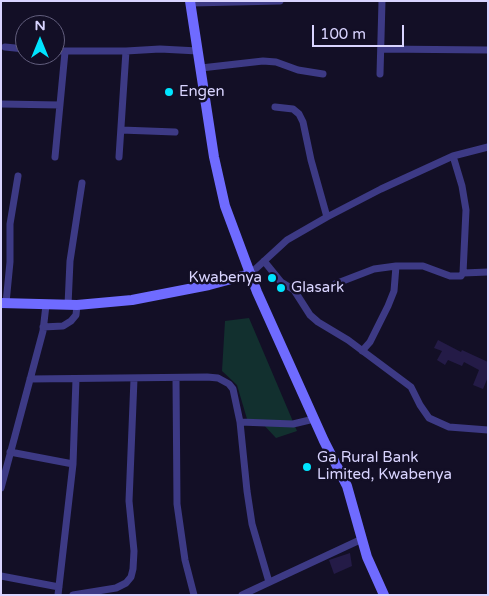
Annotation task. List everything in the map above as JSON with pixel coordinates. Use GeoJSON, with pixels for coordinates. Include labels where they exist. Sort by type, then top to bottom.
{"type":"FeatureCollection","features":[{"type":"Feature","properties":{"kind":"main road"},"geometry":{"type":"LineString","coordinates":[[191,2],[214,157],[225,206],[250,274],[314,419],[347,486],[375,578],[384,595]]}},
{"type":"Feature","properties":{"kind":"main road"},"geometry":{"type":"LineString","coordinates":[[4,303],[46,305],[139,299],[208,285],[250,274]]}},
{"type":"Feature","properties":{"kind":"street"},"geometry":{"type":"LineString","coordinates":[[191,2],[280,1]]}},
{"type":"Feature","properties":{"kind":"street"},"geometry":{"type":"LineString","coordinates":[[380,74],[382,1]]}},
{"type":"Feature","properties":{"kind":"street"},"geometry":{"type":"LineString","coordinates":[[5,47],[15,48]]}},
{"type":"Feature","properties":{"kind":"street"},"geometry":{"type":"LineString","coordinates":[[65,52],[160,49],[198,51]]}},
{"type":"Feature","properties":{"kind":"street"},"geometry":{"type":"LineString","coordinates":[[381,49],[488,50]]}},
{"type":"Feature","properties":{"kind":"street"},"geometry":{"type":"LineString","coordinates":[[119,157],[126,51]]}},
{"type":"Feature","properties":{"kind":"street"},"geometry":{"type":"LineString","coordinates":[[201,68],[263,61],[276,62],[298,70],[323,74]]}},
{"type":"Feature","properties":{"kind":"street"},"geometry":{"type":"LineString","coordinates":[[55,156],[64,65]]}},
{"type":"Feature","properties":{"kind":"street"},"geometry":{"type":"LineString","coordinates":[[1,104],[60,104]]}},
{"type":"Feature","properties":{"kind":"street"},"geometry":{"type":"LineString","coordinates":[[275,107],[293,109],[299,114],[303,122],[311,160],[327,217]]}},
{"type":"Feature","properties":{"kind":"street"},"geometry":{"type":"LineString","coordinates":[[121,130],[175,132]]}},
{"type":"Feature","properties":{"kind":"street"},"geometry":{"type":"LineString","coordinates":[[250,274],[287,240],[327,217],[452,156],[488,147]]}},
{"type":"Feature","properties":{"kind":"street"},"geometry":{"type":"LineString","coordinates":[[335,284],[374,269],[396,266],[423,266],[450,276],[460,276],[463,272],[466,210],[462,186],[452,156]]}},
{"type":"Feature","properties":{"kind":"street"},"geometry":{"type":"LineString","coordinates":[[4,303],[10,262],[10,224],[18,176]]}},
{"type":"Feature","properties":{"kind":"street"},"geometry":{"type":"LineString","coordinates":[[44,327],[63,326],[76,315],[72,304],[70,261],[82,183]]}},
{"type":"Feature","properties":{"kind":"street"},"geometry":{"type":"LineString","coordinates":[[264,261],[281,282],[294,290],[310,315],[318,322],[348,340],[411,388],[426,414],[434,421],[453,428],[488,430]]}},
{"type":"Feature","properties":{"kind":"street"},"geometry":{"type":"LineString","coordinates":[[362,351],[370,342],[394,292],[396,266]]}},
{"type":"Feature","properties":{"kind":"street"},"geometry":{"type":"LineString","coordinates":[[463,272],[488,272]]}},
{"type":"Feature","properties":{"kind":"street"},"geometry":{"type":"LineString","coordinates":[[1,488],[44,327],[46,305]]}},
{"type":"Feature","properties":{"kind":"street"},"geometry":{"type":"LineString","coordinates":[[30,379],[176,379],[207,377],[225,380],[233,389],[240,422],[252,524],[269,582]]}},
{"type":"Feature","properties":{"kind":"street"},"geometry":{"type":"LineString","coordinates":[[1,576],[58,591],[73,464],[76,378]]}},
{"type":"Feature","properties":{"kind":"street"},"geometry":{"type":"LineString","coordinates":[[73,595],[116,588],[131,578],[134,551],[128,501],[134,379]]}},
{"type":"Feature","properties":{"kind":"street"},"geometry":{"type":"LineString","coordinates":[[176,379],[177,504],[185,560],[194,595]]}},
{"type":"Feature","properties":{"kind":"street"},"geometry":{"type":"LineString","coordinates":[[240,422],[293,424],[314,419]]}},
{"type":"Feature","properties":{"kind":"street"},"geometry":{"type":"LineString","coordinates":[[10,452],[73,464]]}},
{"type":"Feature","properties":{"kind":"street"},"geometry":{"type":"LineString","coordinates":[[242,595],[362,539]]}},
{"type":"Feature","properties":{"kind":"green space"},"geometry":{"type":"Polygon","coordinates":[[[249,318],[297,431],[276,438],[261,422],[247,419],[237,385],[222,371],[225,321],[249,318]]]}},
{"type":"Feature","properties":{"kind":"building"},"geometry":{"type":"Polygon","coordinates":[[[438,340],[461,352],[462,350],[488,362],[488,377],[483,389],[473,385],[479,370],[464,362],[462,366],[448,360],[445,365],[437,360],[442,351],[434,348],[438,340]]]}},
{"type":"Feature","properties":{"kind":"building"},"geometry":{"type":"Polygon","coordinates":[[[350,553],[352,566],[334,574],[329,560],[350,553]]]}},
{"type":"Feature","properties":{"kind":"place","name":"Engen"},"geometry":{"type":"Point","coordinates":[169,92]}},
{"type":"Feature","properties":{"kind":"place","name":"Kwabenya"},"geometry":{"type":"Point","coordinates":[272,278]}},
{"type":"Feature","properties":{"kind":"place","name":"Glasark"},"geometry":{"type":"Point","coordinates":[281,288]}},
{"type":"Feature","properties":{"kind":"place","name":"Ga Rural Bank Limited, Kwabenya"},"geometry":{"type":"Point","coordinates":[307,467]}}]}
